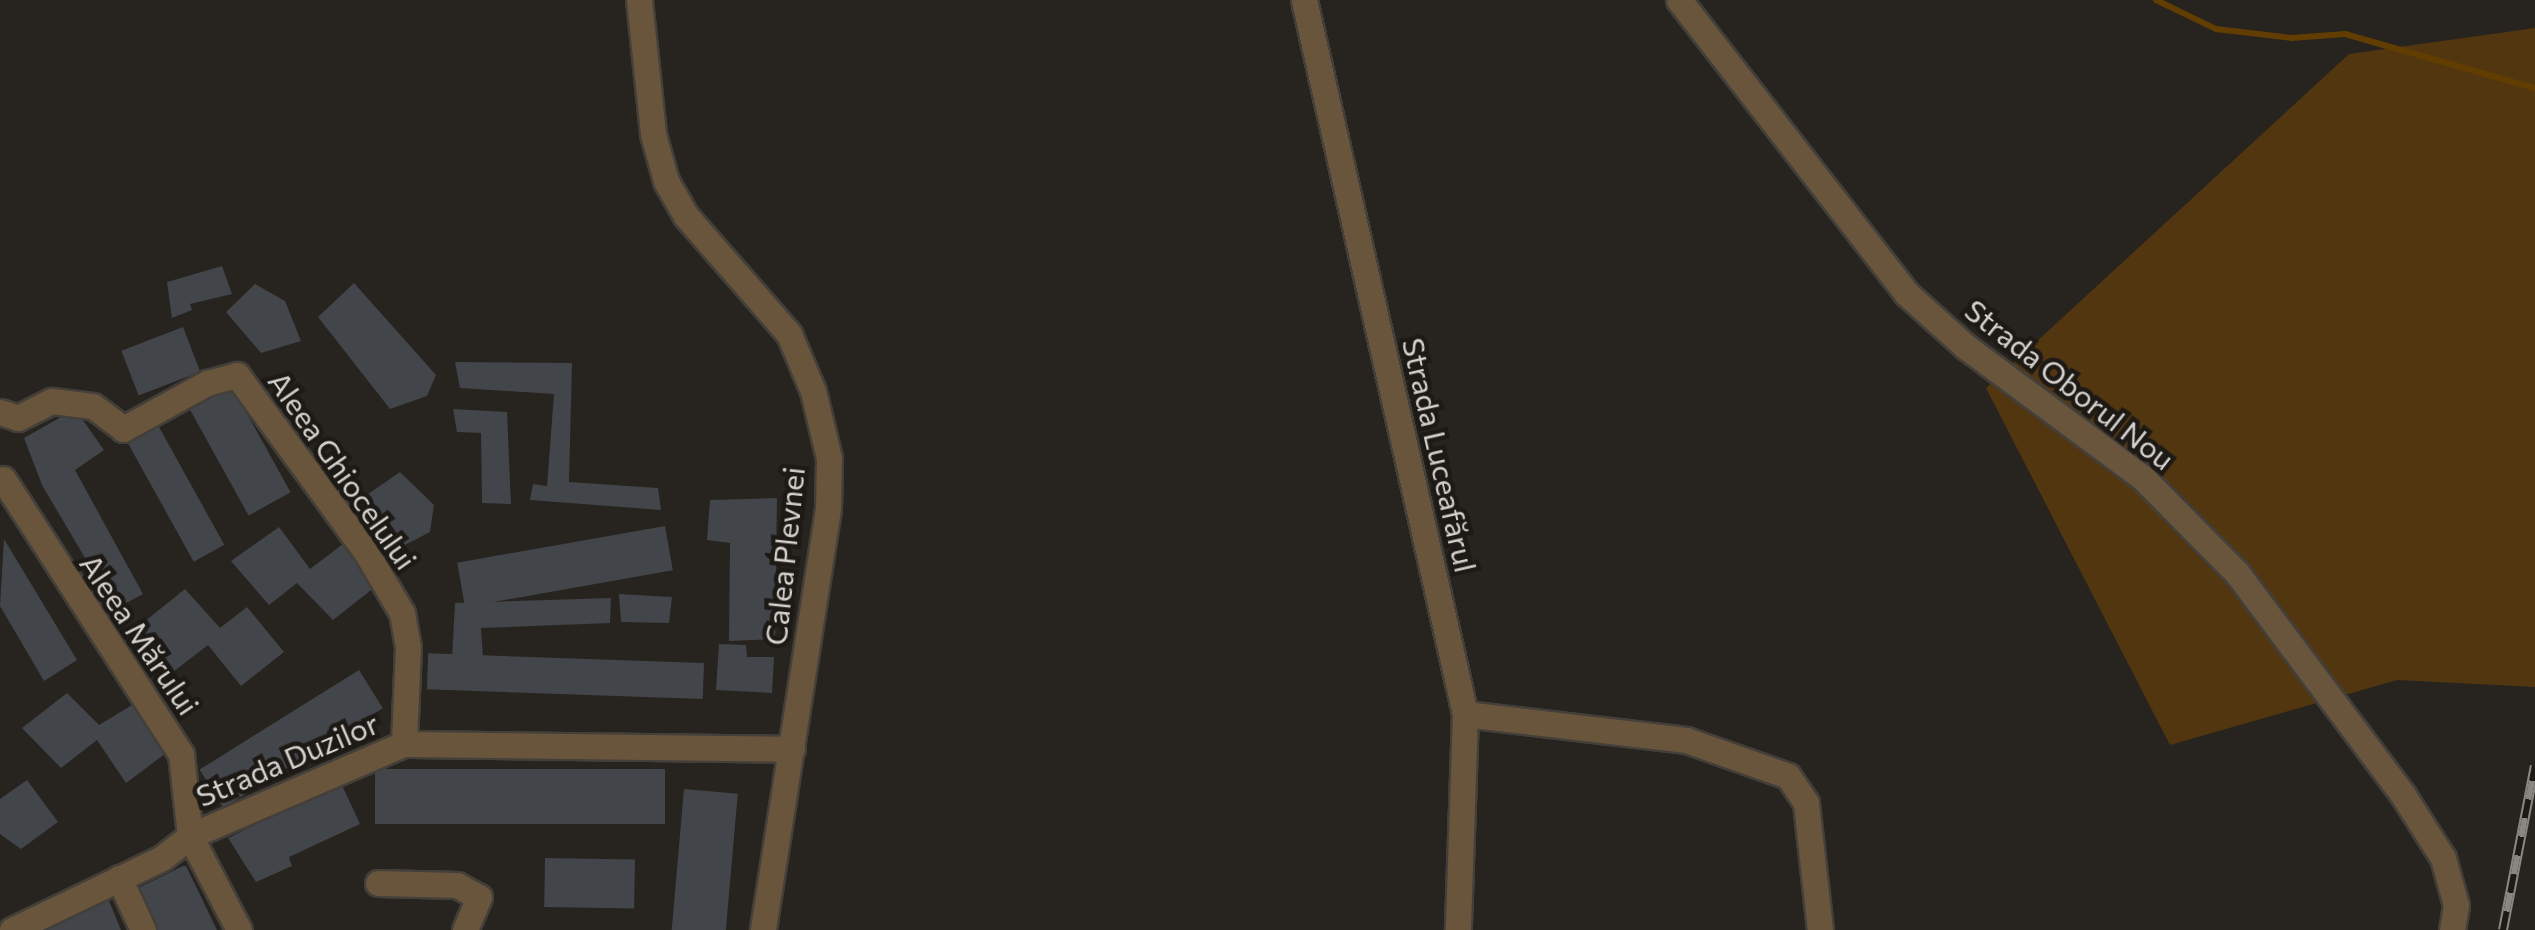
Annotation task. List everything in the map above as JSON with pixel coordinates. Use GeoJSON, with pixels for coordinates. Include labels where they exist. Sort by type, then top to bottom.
{"type":"FeatureCollection","features":[{"type":"Feature","properties":{"kind":"street","name":"Calea Plevnei"},"geometry":{"type":"LineString","coordinates":[[639,0],[653,134],[666,180],[686,216],[789,334],[814,391],[829,458],[828,510],[764,930]]}},
{"type":"Feature","properties":{"kind":"street","name":"Strada Luceafărul"},"geometry":{"type":"LineString","coordinates":[[1304,0],[1465,714],[1458,930]]}},
{"type":"Feature","properties":{"kind":"street","name":"Strada Oborul Nou"},"geometry":{"type":"LineString","coordinates":[[1680,0],[1906,293],[1966,348],[2142,477],[2237,573],[2403,794],[2442,858],[2456,905],[2452,930]]}},
{"type":"Feature","properties":{"kind":"street","name":"Aleea Ghiocelului"},"geometry":{"type":"LineString","coordinates":[[0,412],[18,418],[52,401],[93,406],[123,429],[208,383],[237,374],[366,552],[402,613],[408,647],[404,744]]}},
{"type":"Feature","properties":{"kind":"street","name":"Aleea Mărului"},"geometry":{"type":"LineString","coordinates":[[2,480],[181,754],[190,836]]}},
{"type":"Feature","properties":{"kind":"street"},"geometry":{"type":"LineString","coordinates":[[1465,714],[1686,740],[1788,776],[1806,804],[1820,930]]}},
{"type":"Feature","properties":{"kind":"street","name":"Strada Duzilor"},"geometry":{"type":"LineString","coordinates":[[12,930],[119,878],[190,836],[404,744],[792,748]]}},
{"type":"Feature","properties":{"kind":"street"},"geometry":{"type":"LineString","coordinates":[[190,836],[239,930]]}},
{"type":"Feature","properties":{"kind":"street"},"geometry":{"type":"LineString","coordinates":[[119,878],[143,930]]}},
{"type":"Feature","properties":{"kind":"street"},"geometry":{"type":"LineString","coordinates":[[378,883],[457,885],[480,897],[466,930]]}},
{"type":"Feature","properties":{"kind":"shaded area"},"geometry":{"type":"Polygon","coordinates":[[[2535,28],[2535,687],[2397,680],[2170,745],[1986,388],[2349,54],[2535,28]]]}},
{"type":"Feature","properties":{"kind":"building"},"geometry":{"type":"Polygon","coordinates":[[[222,266],[232,294],[190,304],[192,310],[172,318],[167,282],[222,266]]]}},
{"type":"Feature","properties":{"kind":"building"},"geometry":{"type":"Polygon","coordinates":[[[354,283],[436,375],[427,396],[390,409],[318,317],[354,283]]]}},
{"type":"Feature","properties":{"kind":"building"},"geometry":{"type":"Polygon","coordinates":[[[255,284],[285,301],[301,341],[261,353],[226,312],[255,284]]]}},
{"type":"Feature","properties":{"kind":"building"},"geometry":{"type":"Polygon","coordinates":[[[183,327],[200,372],[139,395],[121,351],[183,327]]]}},
{"type":"Feature","properties":{"kind":"building"},"geometry":{"type":"Polygon","coordinates":[[[455,362],[572,363],[569,482],[658,488],[661,510],[530,500],[533,484],[547,486],[554,394],[460,388],[455,362]]]}},
{"type":"Feature","properties":{"kind":"building"},"geometry":{"type":"Polygon","coordinates":[[[230,383],[291,492],[249,516],[188,406],[230,383]]]}},
{"type":"Feature","properties":{"kind":"building"},"geometry":{"type":"Polygon","coordinates":[[[75,409],[104,450],[75,470],[143,594],[115,609],[42,485],[24,438],[75,409]]]}},
{"type":"Feature","properties":{"kind":"building"},"geometry":{"type":"Polygon","coordinates":[[[453,409],[507,412],[511,504],[482,503],[481,433],[457,432],[453,409]]]}},
{"type":"Feature","properties":{"kind":"building"},"geometry":{"type":"Polygon","coordinates":[[[154,418],[224,545],[194,562],[123,435],[154,418]]]}},
{"type":"Feature","properties":{"kind":"building"},"geometry":{"type":"Polygon","coordinates":[[[400,472],[434,505],[430,532],[401,547],[361,499],[400,472]]]}},
{"type":"Feature","properties":{"kind":"building"},"geometry":{"type":"Polygon","coordinates":[[[777,498],[775,639],[729,641],[730,543],[707,540],[710,500],[777,498]]]}},
{"type":"Feature","properties":{"kind":"building"},"geometry":{"type":"Polygon","coordinates":[[[665,526],[673,570],[465,607],[457,563],[665,526]]]}},
{"type":"Feature","properties":{"kind":"building"},"geometry":{"type":"Polygon","coordinates":[[[279,527],[310,569],[343,544],[375,587],[333,620],[297,583],[269,605],[231,561],[279,527]]]}},
{"type":"Feature","properties":{"kind":"building"},"geometry":{"type":"Polygon","coordinates":[[[4,539],[77,660],[44,681],[0,606],[4,539]]]}},
{"type":"Feature","properties":{"kind":"building"},"geometry":{"type":"Polygon","coordinates":[[[185,589],[220,628],[247,607],[284,652],[241,686],[208,645],[173,672],[139,626],[185,589]]]}},
{"type":"Feature","properties":{"kind":"building"},"geometry":{"type":"Polygon","coordinates":[[[619,594],[672,597],[669,623],[621,622],[619,594]]]}},
{"type":"Feature","properties":{"kind":"building"},"geometry":{"type":"Polygon","coordinates":[[[611,598],[610,623],[481,628],[483,658],[452,659],[455,603],[611,598]]]}},
{"type":"Feature","properties":{"kind":"building"},"geometry":{"type":"Polygon","coordinates":[[[719,644],[746,645],[747,657],[774,657],[772,693],[716,690],[719,644]]]}},
{"type":"Feature","properties":{"kind":"building"},"geometry":{"type":"Polygon","coordinates":[[[428,653],[704,663],[703,699],[427,689],[428,653]]]}},
{"type":"Feature","properties":{"kind":"building"},"geometry":{"type":"Polygon","coordinates":[[[359,670],[383,708],[223,808],[200,770],[359,670]]]}},
{"type":"Feature","properties":{"kind":"building"},"geometry":{"type":"Polygon","coordinates":[[[67,693],[99,725],[132,705],[173,748],[126,783],[97,740],[61,768],[22,728],[67,693]]]}},
{"type":"Feature","properties":{"kind":"building"},"geometry":{"type":"Polygon","coordinates":[[[375,769],[665,769],[665,824],[375,824],[375,769]]]}},
{"type":"Feature","properties":{"kind":"building"},"geometry":{"type":"Polygon","coordinates":[[[27,780],[58,822],[21,849],[0,834],[0,799],[27,780]]]}},
{"type":"Feature","properties":{"kind":"building"},"geometry":{"type":"Polygon","coordinates":[[[341,783],[360,824],[289,857],[292,866],[256,882],[228,838],[341,783]]]}},
{"type":"Feature","properties":{"kind":"building"},"geometry":{"type":"Polygon","coordinates":[[[684,789],[738,794],[726,930],[672,930],[684,789]]]}},
{"type":"Feature","properties":{"kind":"building"},"geometry":{"type":"Polygon","coordinates":[[[545,858],[635,860],[634,909],[544,907],[545,858]]]}},
{"type":"Feature","properties":{"kind":"building"},"geometry":{"type":"Polygon","coordinates":[[[183,866],[217,930],[158,930],[136,889],[183,866]]]}},
{"type":"Feature","properties":{"kind":"building"},"geometry":{"type":"Polygon","coordinates":[[[107,896],[121,930],[46,930],[44,925],[107,896]]]}},
{"type":"Feature","properties":{"kind":"waterway"},"geometry":{"type":"LineString","coordinates":[[2156,0],[2216,29],[2292,38],[2345,34],[2535,88]]}},
{"type":"Feature","properties":{"kind":"railway"},"geometry":{"type":"LineString","coordinates":[[2503,930],[2535,766]]}}]}
